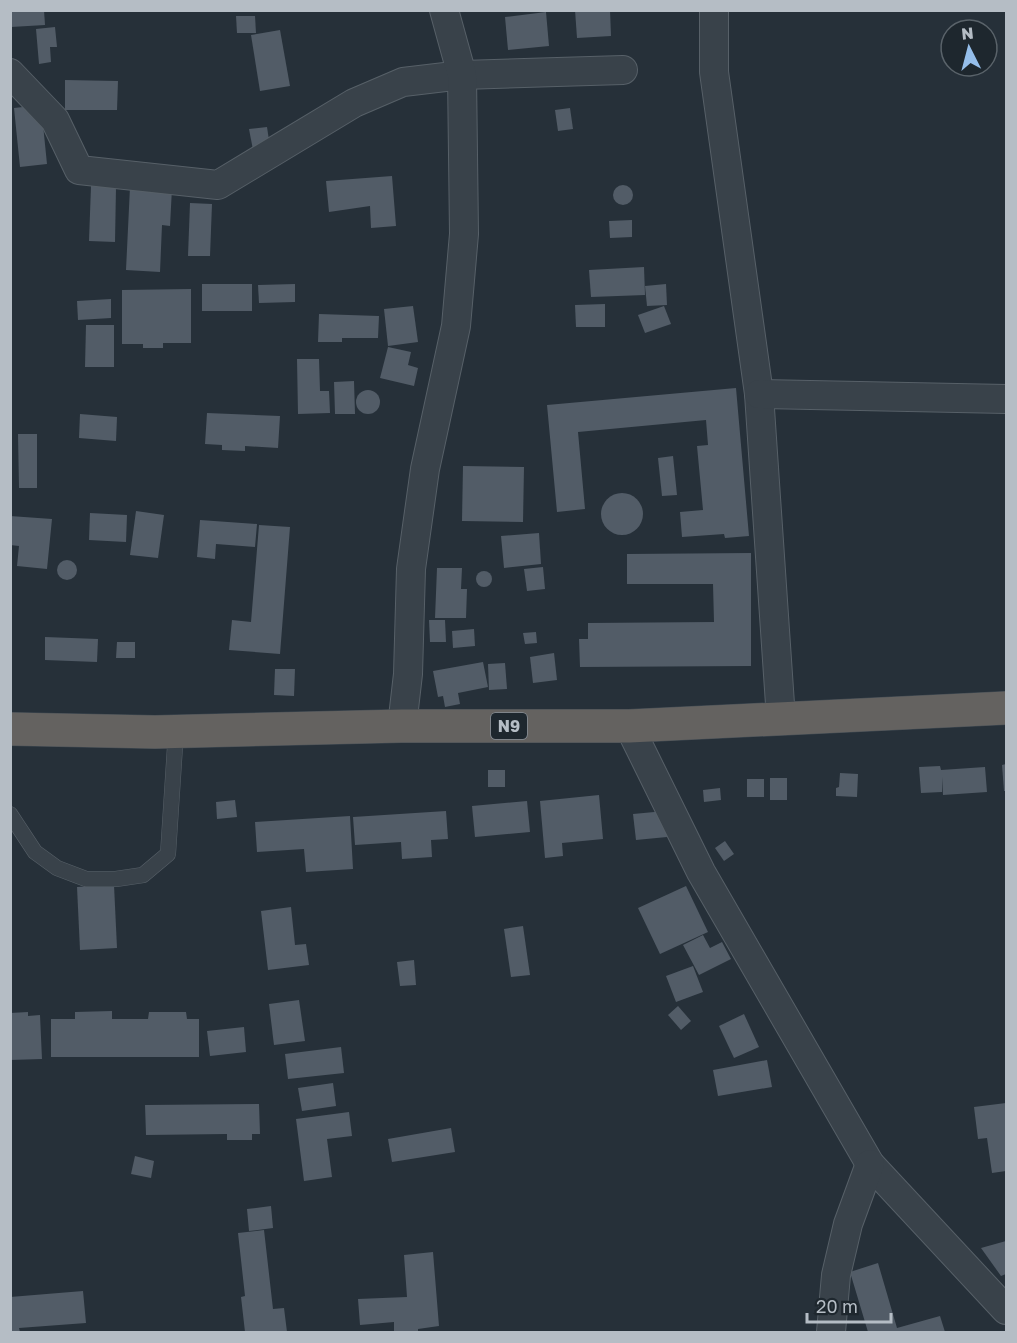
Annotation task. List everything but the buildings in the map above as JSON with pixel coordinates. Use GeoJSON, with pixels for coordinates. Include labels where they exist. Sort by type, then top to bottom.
{"type":"FeatureCollection","features":[{"type":"Feature","properties":{"kind":"highway","name":"N9"},"geometry":{"type":"LineString","coordinates":[[10,729],[176,731],[402,726],[629,726],[1006,708]]}},
{"type":"Feature","properties":{"kind":"street"},"geometry":{"type":"LineString","coordinates":[[402,726],[408,674],[411,569],[425,469],[456,326],[464,234],[462,75],[444,10]]}},
{"type":"Feature","properties":{"kind":"street"},"geometry":{"type":"LineString","coordinates":[[714,10],[714,72],[759,394],[781,719]]}},
{"type":"Feature","properties":{"kind":"street"},"geometry":{"type":"LineString","coordinates":[[10,73],[55,120],[79,170],[218,185],[354,103],[403,82],[462,75],[623,70]]}},
{"type":"Feature","properties":{"kind":"street"},"geometry":{"type":"LineString","coordinates":[[759,394],[1006,399]]}},
{"type":"Feature","properties":{"kind":"street"},"geometry":{"type":"LineString","coordinates":[[629,726],[701,872],[870,1164],[1006,1310]]}},
{"type":"Feature","properties":{"kind":"street"},"geometry":{"type":"LineString","coordinates":[[831,1332],[836,1275],[848,1224],[870,1164]]}},
{"type":"Feature","properties":{"kind":"lane"},"geometry":{"type":"LineString","coordinates":[[10,814],[35,852],[57,868],[86,879],[116,879],[143,875],[168,854],[176,731]]}}]}
